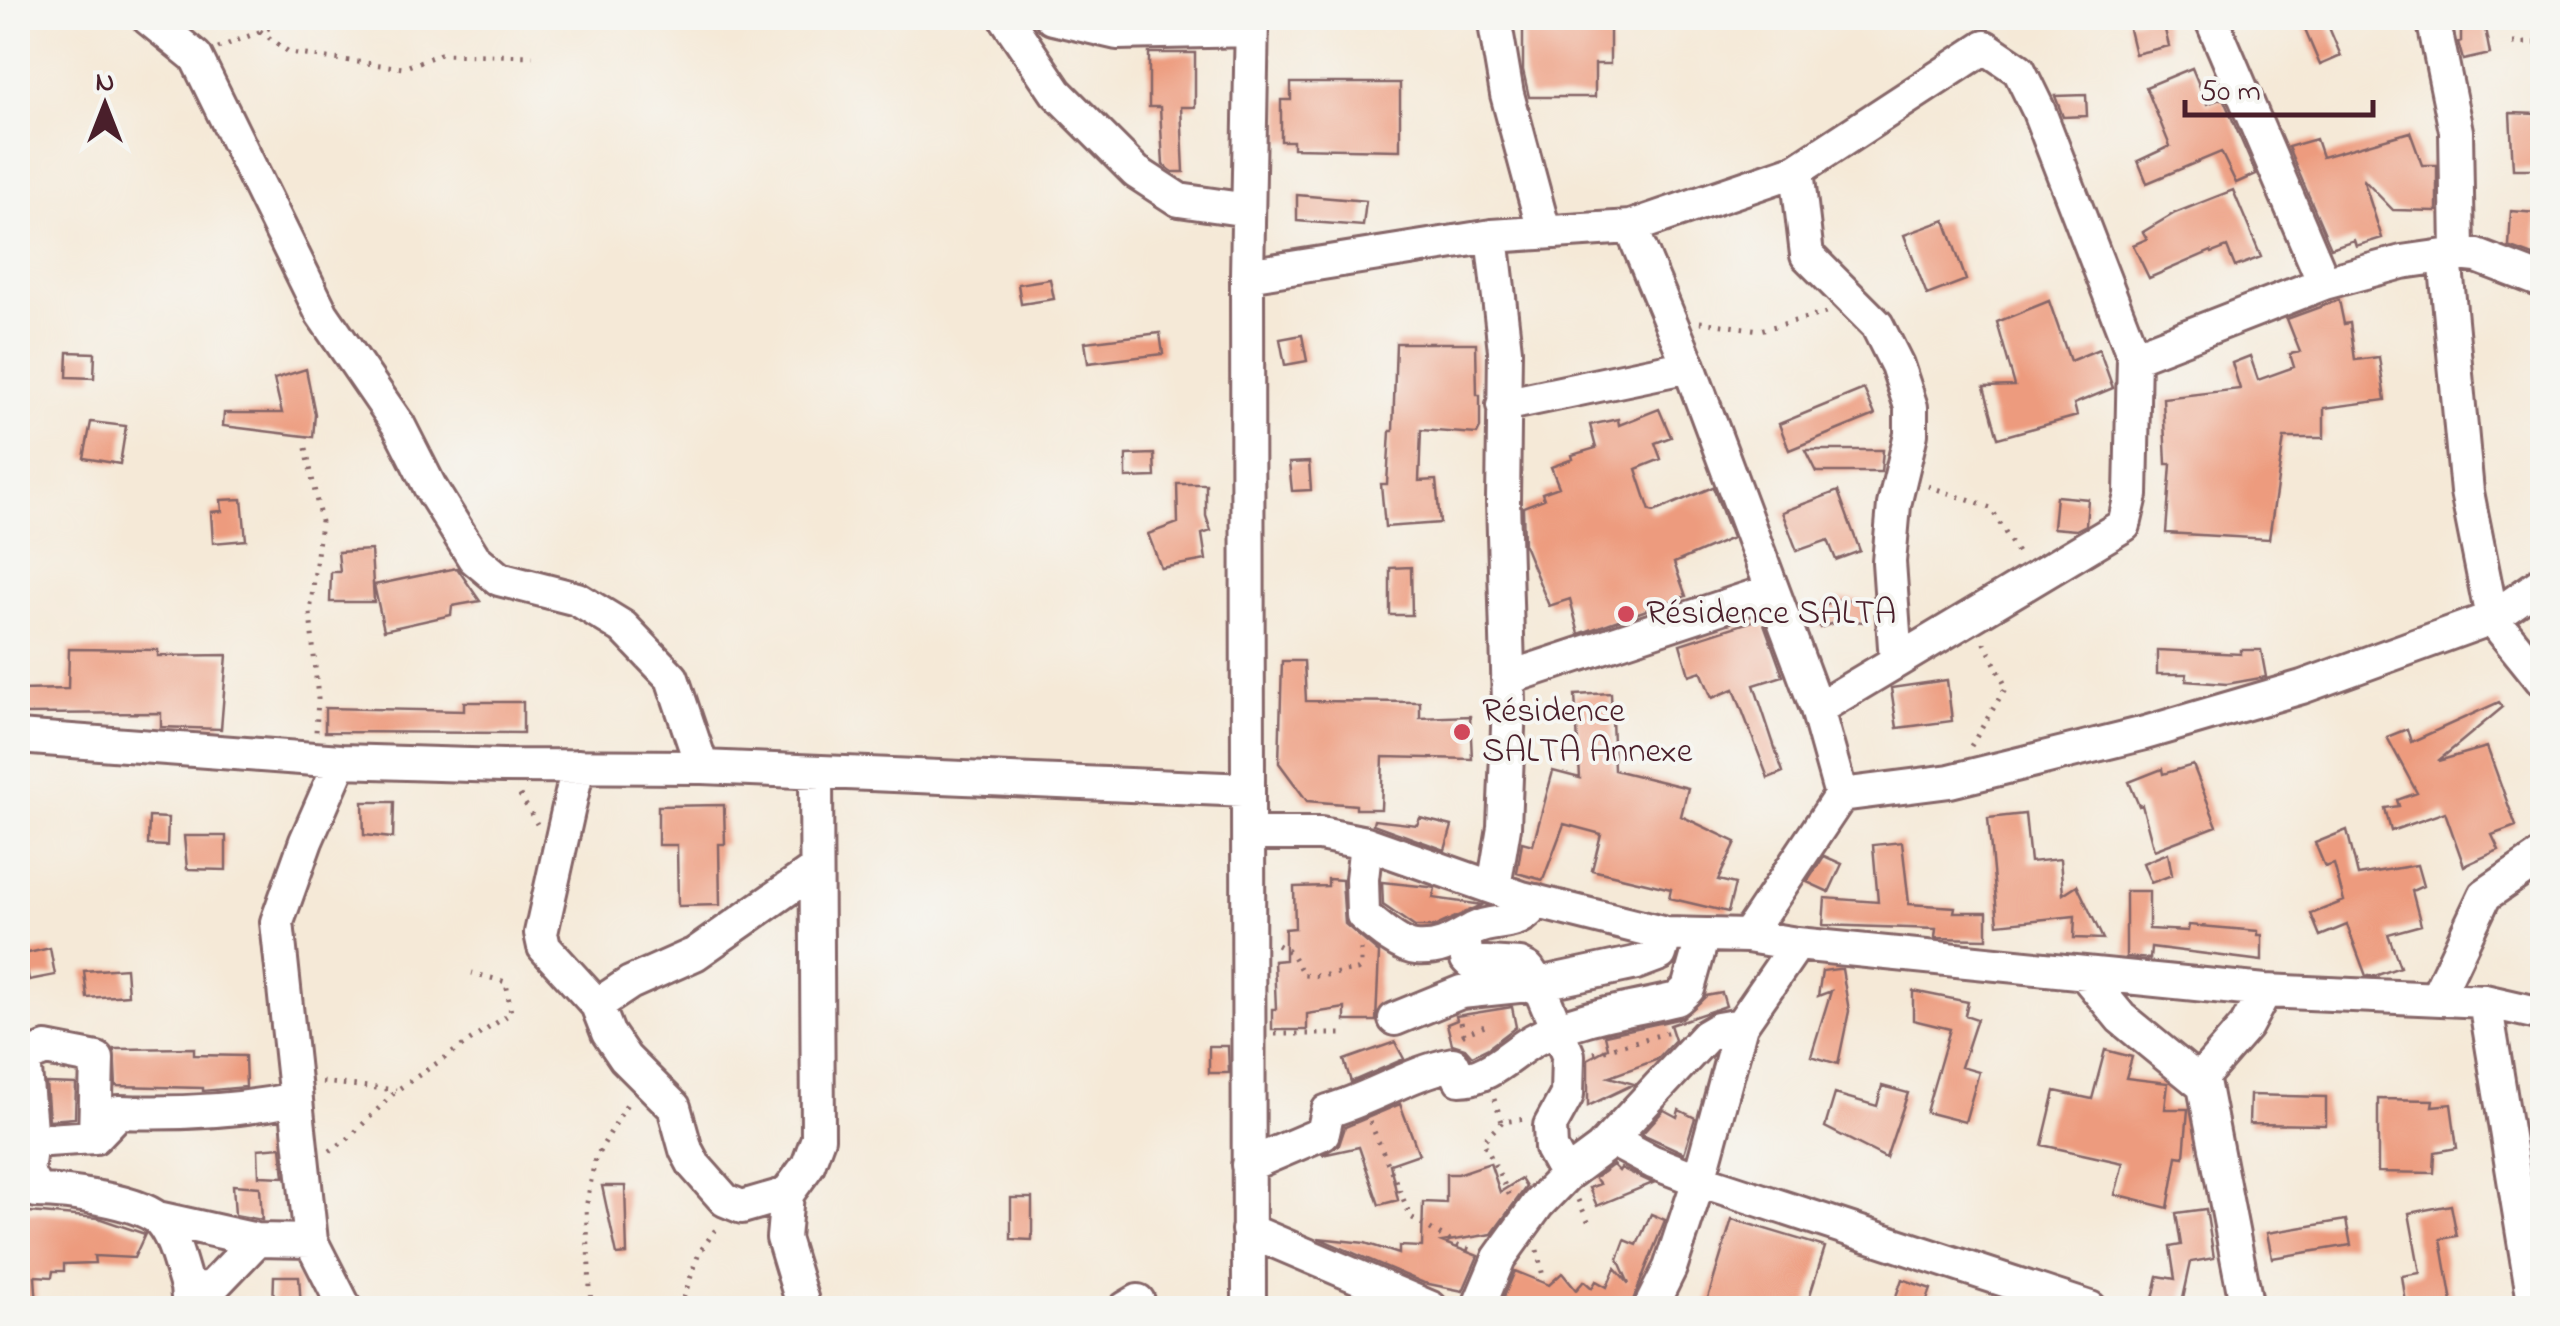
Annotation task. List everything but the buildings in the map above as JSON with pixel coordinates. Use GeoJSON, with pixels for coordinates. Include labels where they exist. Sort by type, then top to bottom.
{"type":"FeatureCollection","features":[{"type":"Feature","properties":{"kind":"street"},"geometry":{"type":"LineString","coordinates":[[148,18],[196,56],[322,314],[398,426],[474,558],[499,579],[577,599],[623,628],[672,678],[702,767]]}},
{"type":"Feature","properties":{"kind":"street"},"geometry":{"type":"LineString","coordinates":[[1006,18],[1056,92],[1136,172],[1179,200],[1248,210]]}},
{"type":"Feature","properties":{"kind":"street"},"geometry":{"type":"LineString","coordinates":[[1052,18],[1116,33],[1252,24],[1247,274],[1249,1308]]}},
{"type":"Feature","properties":{"kind":"street"},"geometry":{"type":"LineString","coordinates":[[1494,18],[1507,94],[1544,231]]}},
{"type":"Feature","properties":{"kind":"street"},"geometry":{"type":"LineString","coordinates":[[2212,18],[2324,283]]}},
{"type":"Feature","properties":{"kind":"street"},"geometry":{"type":"LineString","coordinates":[[2432,18],[2456,130],[2452,255],[2467,492],[2492,618],[2542,680]]}},
{"type":"Feature","properties":{"kind":"street"},"geometry":{"type":"LineString","coordinates":[[1247,274],[1492,236],[1631,226],[1797,170],[1984,32],[2019,70],[2038,110],[2134,357],[2131,495],[2124,525],[1817,708]]}},
{"type":"Feature","properties":{"kind":"street"},"geometry":{"type":"LineString","coordinates":[[1797,170],[1807,255],[1858,304],[1884,338],[1911,406],[1912,434],[1894,506],[1890,562],[1896,662]]}},
{"type":"Feature","properties":{"kind":"street"},"geometry":{"type":"LineString","coordinates":[[1631,226],[1817,708],[1841,795],[1748,936]]}},
{"type":"Feature","properties":{"kind":"street"},"geometry":{"type":"LineString","coordinates":[[1492,236],[1506,350],[1502,501],[1508,678],[1504,827],[1494,887]]}},
{"type":"Feature","properties":{"kind":"street"},"geometry":{"type":"LineString","coordinates":[[2134,357],[2324,283],[2402,262],[2477,256],[2542,281]]}},
{"type":"Feature","properties":{"kind":"street"},"geometry":{"type":"LineString","coordinates":[[1504,405],[1688,366]]}},
{"type":"Feature","properties":{"kind":"street"},"geometry":{"type":"LineString","coordinates":[[1841,795],[1950,781],[2302,688],[2492,618],[2542,583]]}},
{"type":"Feature","properties":{"kind":"street"},"geometry":{"type":"LineString","coordinates":[[1508,678],[1772,591]]}},
{"type":"Feature","properties":{"kind":"street"},"geometry":{"type":"LineString","coordinates":[[18,737],[327,759],[503,766],[702,767],[1248,790]]}},
{"type":"Feature","properties":{"kind":"street"},"geometry":{"type":"LineString","coordinates":[[327,759],[306,840],[277,922],[311,1241],[344,1308]]}},
{"type":"Feature","properties":{"kind":"street"},"geometry":{"type":"LineString","coordinates":[[578,766],[541,933],[544,947],[597,1005],[608,1033],[643,1078],[674,1108],[694,1164],[732,1205],[742,1207],[787,1194]]}},
{"type":"Feature","properties":{"kind":"street"},"geometry":{"type":"LineString","coordinates":[[804,1308],[784,1238],[787,1194],[808,1165],[818,1138],[816,772]]}},
{"type":"Feature","properties":{"kind":"street"},"geometry":{"type":"LineString","coordinates":[[1249,834],[1320,834],[1366,844],[1536,900],[1666,934],[1748,936],[2265,991],[2436,996],[2486,1001],[2542,1014]]}},
{"type":"Feature","properties":{"kind":"street"},"geometry":{"type":"LineString","coordinates":[[1366,844],[1363,916],[1409,947],[1444,946],[1474,930],[1512,921],[1531,909],[1536,900]]}},
{"type":"Feature","properties":{"kind":"street"},"geometry":{"type":"LineString","coordinates":[[2436,996],[2486,895],[2542,856]]}},
{"type":"Feature","properties":{"kind":"street"},"geometry":{"type":"LineString","coordinates":[[597,1005],[630,983],[695,954],[816,869]]}},
{"type":"Feature","properties":{"kind":"street"},"geometry":{"type":"LineString","coordinates":[[1395,1019],[1461,992],[1538,984],[1636,963],[1660,954],[1666,934]]}},
{"type":"Feature","properties":{"kind":"street"},"geometry":{"type":"LineString","coordinates":[[1248,1164],[1323,1133],[1328,1111],[1450,1064],[1463,1080],[1485,1073],[1534,1040],[1562,1043],[1684,995],[1703,935]]}},
{"type":"Feature","properties":{"kind":"street"},"geometry":{"type":"LineString","coordinates":[[1464,938],[1470,962],[1520,965],[1528,969],[1538,984],[1562,1043],[1567,1096],[1550,1126],[1552,1148],[1566,1175]]}},
{"type":"Feature","properties":{"kind":"street"},"geometry":{"type":"LineString","coordinates":[[1650,1308],[1670,1268],[1699,1180],[1729,1027],[1797,944]]}},
{"type":"Feature","properties":{"kind":"street"},"geometry":{"type":"LineString","coordinates":[[2084,973],[2121,1018],[2199,1080],[2211,1116],[2247,1308]]}},
{"type":"Feature","properties":{"kind":"street"},"geometry":{"type":"LineString","coordinates":[[2199,1080],[2246,1026],[2265,991]]}},
{"type":"Feature","properties":{"kind":"street"},"geometry":{"type":"LineString","coordinates":[[2486,1001],[2531,1306]]}},
{"type":"Feature","properties":{"kind":"street"},"geometry":{"type":"LineString","coordinates":[[1478,1308],[1499,1258],[1538,1204],[1610,1139],[1706,1036],[1729,1027]]}},
{"type":"Feature","properties":{"kind":"street"},"geometry":{"type":"LineString","coordinates":[[95,1137],[97,1059],[46,1049],[21,1055],[31,1140],[27,1172],[36,1190],[61,1191],[258,1240],[311,1241]]}},
{"type":"Feature","properties":{"kind":"street"},"geometry":{"type":"LineString","coordinates":[[31,1140],[95,1137],[119,1112],[168,1114],[295,1099]]}},
{"type":"Feature","properties":{"kind":"street"},"geometry":{"type":"LineString","coordinates":[[1610,1139],[1699,1180],[2090,1308]]}},
{"type":"Feature","properties":{"kind":"street"},"geometry":{"type":"LineString","coordinates":[[158,1218],[170,1238],[188,1298],[210,1289],[258,1240]]}},
{"type":"Feature","properties":{"kind":"street"},"geometry":{"type":"LineString","coordinates":[[1248,1230],[1431,1308]]}},
{"type":"Feature","properties":{"kind":"path"},"geometry":{"type":"LineString","coordinates":[[196,56],[295,18]]}},
{"type":"Feature","properties":{"kind":"path"},"geometry":{"type":"LineString","coordinates":[[260,31],[290,53],[404,68],[440,54],[533,56]]}},
{"type":"Feature","properties":{"kind":"path"},"geometry":{"type":"LineString","coordinates":[[2513,43],[2542,43]]}},
{"type":"Feature","properties":{"kind":"path"},"geometry":{"type":"LineString","coordinates":[[1667,317],[1760,330],[1858,304]]}},
{"type":"Feature","properties":{"kind":"path"},"geometry":{"type":"LineString","coordinates":[[306,448],[321,522],[310,614],[327,759]]}},
{"type":"Feature","properties":{"kind":"path"},"geometry":{"type":"LineString","coordinates":[[1902,476],[1991,508],[2033,580]]}},
{"type":"Feature","properties":{"kind":"path"},"geometry":{"type":"LineString","coordinates":[[1950,781],[2006,687],[1972,616]]}},
{"type":"Feature","properties":{"kind":"path"},"geometry":{"type":"LineString","coordinates":[[503,766],[559,861]]}},
{"type":"Feature","properties":{"kind":"path"},"geometry":{"type":"LineString","coordinates":[[1246,933],[1291,953],[1304,975],[1320,976],[1360,967],[1363,916]]}},
{"type":"Feature","properties":{"kind":"path"},"geometry":{"type":"LineString","coordinates":[[303,1170],[349,1138],[397,1090],[511,1013],[506,982],[472,973]]}},
{"type":"Feature","properties":{"kind":"path"},"geometry":{"type":"LineString","coordinates":[[1562,1043],[1606,1052],[1679,1030],[1729,1027]]}},
{"type":"Feature","properties":{"kind":"path"},"geometry":{"type":"LineString","coordinates":[[1247,1035],[1345,1034]]}},
{"type":"Feature","properties":{"kind":"path"},"geometry":{"type":"LineString","coordinates":[[1485,1073],[1502,1122],[1556,1114]]}},
{"type":"Feature","properties":{"kind":"path"},"geometry":{"type":"LineString","coordinates":[[591,1308],[586,1208],[596,1159],[643,1078]]}},
{"type":"Feature","properties":{"kind":"path"},"geometry":{"type":"LineString","coordinates":[[295,1099],[319,1082],[397,1090]]}},
{"type":"Feature","properties":{"kind":"path"},"geometry":{"type":"LineString","coordinates":[[1360,1101],[1412,1217],[1458,1246],[1499,1258]]}},
{"type":"Feature","properties":{"kind":"path"},"geometry":{"type":"LineString","coordinates":[[680,1308],[699,1253],[732,1205]]}},
{"type":"Feature","properties":{"kind":"path"},"geometry":{"type":"LineString","coordinates":[[18,1298],[44,1302],[49,1308]]}},
{"type":"Feature","properties":{"kind":"place","name":"Résidence SALTA"},"geometry":{"type":"Point","coordinates":[1626,614]}},
{"type":"Feature","properties":{"kind":"place","name":"Résidence SALTA Annexe"},"geometry":{"type":"Point","coordinates":[1462,732]}}]}
